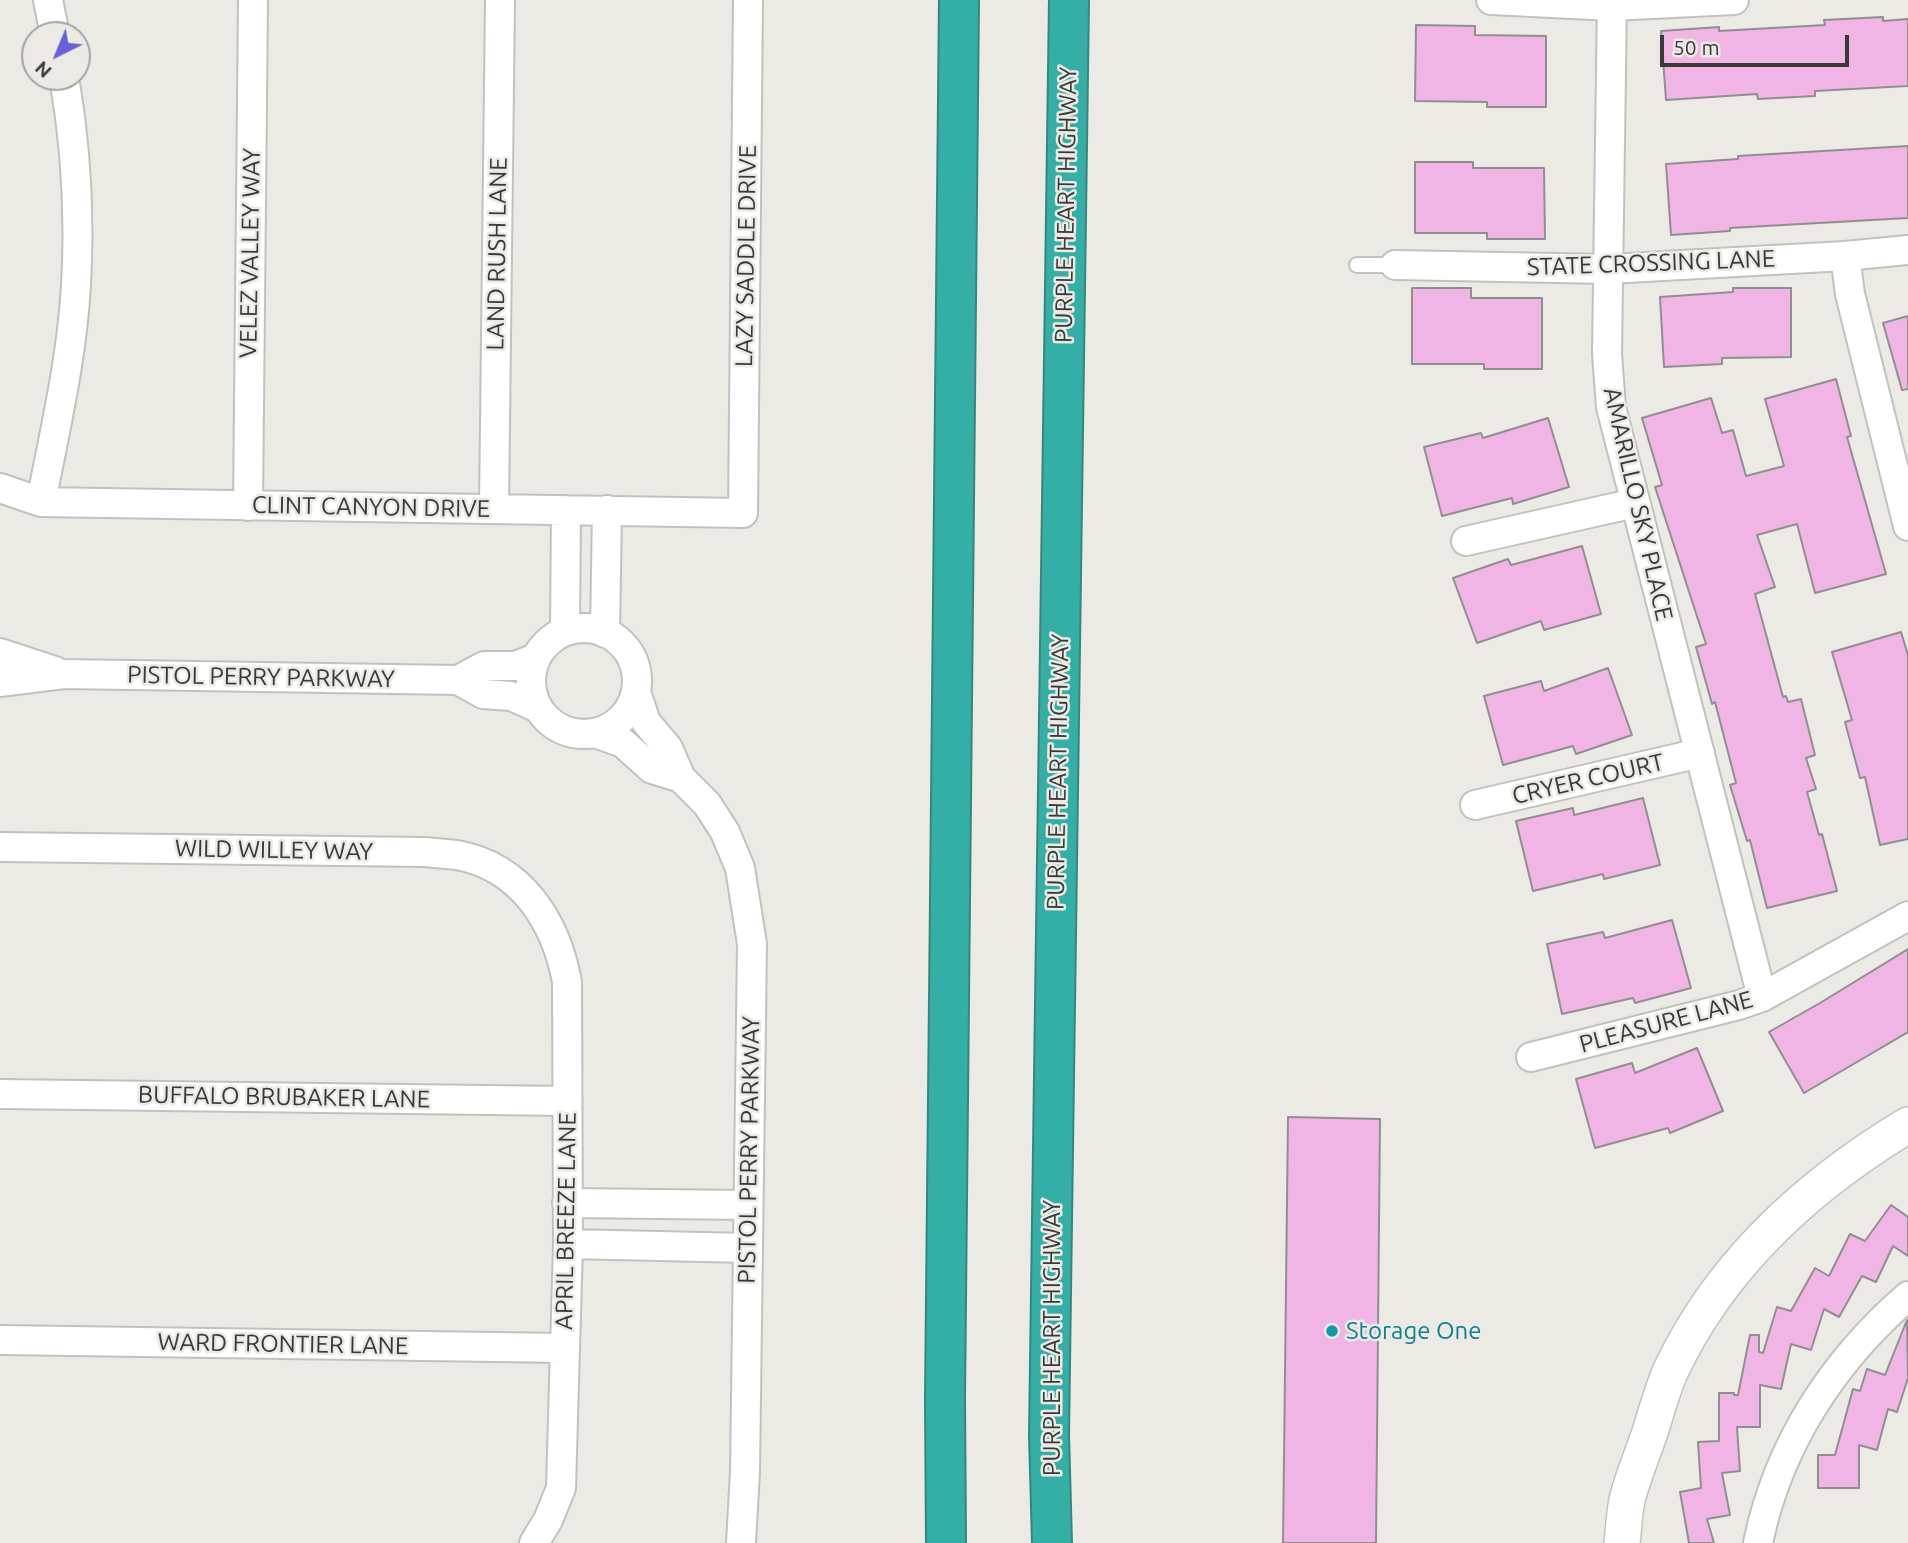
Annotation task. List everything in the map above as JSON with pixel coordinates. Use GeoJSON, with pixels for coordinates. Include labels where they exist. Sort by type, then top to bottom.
{"type":"FeatureCollection","features":[{"type":"Feature","properties":{"kind":"highway"},"geometry":{"type":"LineString","coordinates":[[946,1543],[945,1398],[959,0]]}},
{"type":"Feature","properties":{"kind":"highway","name":"PURPLE HEART HIGHWAY"},"geometry":{"type":"LineString","coordinates":[[1052,1543],[1049,1435],[1069,0]]}},
{"type":"Feature","properties":{"kind":"highway"},"geometry":{"type":"LineString","coordinates":[[1049,1435],[1058,1543]]}},
{"type":"Feature","properties":{"kind":"street","name":"VELEZ VALLEY WAY"},"geometry":{"type":"LineString","coordinates":[[247,506],[253,0]]}},
{"type":"Feature","properties":{"kind":"street","name":"LAND RUSH LANE"},"geometry":{"type":"LineString","coordinates":[[494,508],[500,0]]}},
{"type":"Feature","properties":{"kind":"street","name":"LAZY SADDLE DRIVE"},"geometry":{"type":"LineString","coordinates":[[743,513],[748,0]]}},
{"type":"Feature","properties":{"kind":"street"},"geometry":{"type":"LineString","coordinates":[[1491,0],[1612,3],[1734,0]]}},
{"type":"Feature","properties":{"kind":"street"},"geometry":{"type":"LineString","coordinates":[[55,2],[55,21]]}},
{"type":"Feature","properties":{"kind":"street","name":"AMARILLO SKY PLACE"},"geometry":{"type":"LineString","coordinates":[[1612,3],[1608,354],[1611,407],[1762,997]]}},
{"type":"Feature","properties":{"kind":"street"},"geometry":{"type":"LineString","coordinates":[[40,502],[67,370],[76,287],[78,196],[74,138],[66,91]]}},
{"type":"Feature","properties":{"kind":"street","name":"STATE CROSSING LANE"},"geometry":{"type":"LineString","coordinates":[[1395,265],[1609,269],[1908,250]]}},
{"type":"Feature","properties":{"kind":"street"},"geometry":{"type":"LineString","coordinates":[[1845,256],[1850,294],[1908,526]]}},
{"type":"Feature","properties":{"kind":"street","name":"CLINT CANYON DRIVE"},"geometry":{"type":"LineString","coordinates":[[0,488],[40,502],[743,513]]}},
{"type":"Feature","properties":{"kind":"street"},"geometry":{"type":"LineString","coordinates":[[1466,541],[1635,503]]}},
{"type":"Feature","properties":{"kind":"street"},"geometry":{"type":"LineString","coordinates":[[565,631],[566,510]]}},
{"type":"Feature","properties":{"kind":"street"},"geometry":{"type":"LineString","coordinates":[[605,632],[607,510]]}},
{"type":"Feature","properties":{"kind":"street"},"geometry":{"type":"LineString","coordinates":[[586,628],[605,632],[625,649],[632,660],[636,673],[636,692],[628,711],[619,721],[595,733],[569,732],[556,726],[538,708],[530,681],[536,658],[549,641],[565,631],[586,628]]}},
{"type":"Feature","properties":{"kind":"street","name":"PISTOL PERRY PARKWAY"},"geometry":{"type":"LineString","coordinates":[[0,653],[64,674]]}},
{"type":"Feature","properties":{"kind":"street","name":"PISTOL PERRY PARKWAY"},"geometry":{"type":"LineString","coordinates":[[458,680],[484,666],[515,666],[536,658]]}},
{"type":"Feature","properties":{"kind":"street","name":"PISTOL PERRY PARKWAY"},"geometry":{"type":"LineString","coordinates":[[0,682],[64,674],[458,680],[483,694],[510,696],[538,708]]}},
{"type":"Feature","properties":{"kind":"street","name":"PISTOL PERRY PARKWAY"},"geometry":{"type":"LineString","coordinates":[[636,692],[646,722],[668,748],[681,778],[707,804],[725,832],[740,868],[752,944],[745,1472],[741,1543]]}},
{"type":"Feature","properties":{"kind":"street","name":"PISTOL PERRY PARKWAY"},"geometry":{"type":"LineString","coordinates":[[595,733],[623,743],[652,769],[681,778]]}},
{"type":"Feature","properties":{"kind":"street","name":"CRYER COURT"},"geometry":{"type":"LineString","coordinates":[[1475,805],[1700,753]]}},
{"type":"Feature","properties":{"kind":"street","name":"WILD WILLEY WAY"},"geometry":{"type":"LineString","coordinates":[[0,847],[436,853],[459,856],[489,867],[517,884],[534,900]]}},
{"type":"Feature","properties":{"kind":"street","name":"APRIL BREEZE LANE"},"geometry":{"type":"LineString","coordinates":[[534,900],[561,952],[567,982],[568,1244],[561,1488],[548,1520],[534,1543]]}},
{"type":"Feature","properties":{"kind":"street","name":"PLEASURE LANE"},"geometry":{"type":"LineString","coordinates":[[1531,1057],[1762,997],[1908,916]]}},
{"type":"Feature","properties":{"kind":"street","name":"BUFFALO BRUBAKER LANE"},"geometry":{"type":"LineString","coordinates":[[0,1094],[567,1101]]}},
{"type":"Feature","properties":{"kind":"street"},"geometry":{"type":"LineString","coordinates":[[1622,1543],[1628,1498],[1671,1371],[1695,1327],[1729,1277],[1786,1216],[1826,1181],[1869,1148],[1908,1125]]}},
{"type":"Feature","properties":{"kind":"street"},"geometry":{"type":"LineString","coordinates":[[567,1203],[748,1205]]}},
{"type":"Feature","properties":{"kind":"street"},"geometry":{"type":"LineString","coordinates":[[568,1244],[748,1248]]}},
{"type":"Feature","properties":{"kind":"street"},"geometry":{"type":"LineString","coordinates":[[1758,1543],[1774,1485],[1809,1412],[1858,1343],[1908,1296]]}},
{"type":"Feature","properties":{"kind":"street","name":"WARD FRONTIER LANE"},"geometry":{"type":"LineString","coordinates":[[0,1340],[565,1348]]}},
{"type":"Feature","properties":{"kind":"lane"},"geometry":{"type":"LineString","coordinates":[[1357,265],[1395,265]]}},
{"type":"Feature","properties":{"kind":"building"},"geometry":{"type":"Polygon","coordinates":[[[1883,17],[1883,21],[1908,19],[1908,86],[1815,91],[1815,96],[1758,99],[1757,94],[1666,100],[1661,31],[1719,27],[1719,31],[1825,25],[1824,20],[1883,17]]]}},
{"type":"Feature","properties":{"kind":"building"},"geometry":{"type":"Polygon","coordinates":[[[1416,25],[1475,26],[1475,35],[1546,36],[1546,107],[1487,107],[1487,102],[1415,101],[1416,25]]]}},
{"type":"Feature","properties":{"kind":"building"},"geometry":{"type":"Polygon","coordinates":[[[1908,146],[1908,218],[1730,228],[1730,231],[1671,235],[1666,164],[1738,159],[1738,156],[1908,146]]]}},
{"type":"Feature","properties":{"kind":"building"},"geometry":{"type":"Polygon","coordinates":[[[1415,162],[1473,162],[1473,168],[1544,168],[1545,239],[1487,239],[1487,233],[1415,233],[1415,162]]]}},
{"type":"Feature","properties":{"kind":"building"},"geometry":{"type":"Polygon","coordinates":[[[1412,288],[1471,288],[1471,298],[1542,298],[1542,369],[1484,369],[1484,364],[1412,364],[1412,288]]]}},
{"type":"Feature","properties":{"kind":"building"},"geometry":{"type":"Polygon","coordinates":[[[1733,288],[1791,288],[1791,357],[1722,358],[1722,364],[1664,367],[1660,297],[1733,292],[1733,288]]]}},
{"type":"Feature","properties":{"kind":"building"},"geometry":{"type":"Polygon","coordinates":[[[1908,316],[1908,389],[1902,390],[1883,323],[1908,316]]]}},
{"type":"Feature","properties":{"kind":"building"},"geometry":{"type":"Polygon","coordinates":[[[1836,379],[1851,436],[1847,437],[1886,574],[1815,593],[1797,524],[1757,535],[1775,587],[1755,594],[1783,697],[1786,696],[1788,702],[1801,699],[1815,755],[1806,758],[1816,789],[1807,792],[1819,835],[1822,834],[1837,891],[1767,908],[1750,840],[1747,841],[1730,785],[1736,783],[1715,702],[1712,704],[1696,647],[1706,644],[1655,487],[1662,485],[1642,418],[1711,398],[1722,433],[1733,430],[1746,476],[1784,466],[1765,399],[1836,379]]]}},
{"type":"Feature","properties":{"kind":"building"},"geometry":{"type":"Polygon","coordinates":[[[1548,418],[1569,487],[1513,504],[1512,498],[1442,516],[1424,447],[1481,433],[1483,438],[1548,418]]]}},
{"type":"Feature","properties":{"kind":"building"},"geometry":{"type":"Polygon","coordinates":[[[1582,546],[1601,614],[1544,630],[1541,621],[1477,643],[1453,578],[1508,559],[1511,565],[1582,546]]]}},
{"type":"Feature","properties":{"kind":"building"},"geometry":{"type":"Polygon","coordinates":[[[1901,632],[1908,655],[1908,839],[1880,845],[1865,777],[1860,778],[1845,722],[1852,720],[1832,652],[1901,632]]]}},
{"type":"Feature","properties":{"kind":"building"},"geometry":{"type":"Polygon","coordinates":[[[1608,668],[1632,735],[1576,754],[1573,746],[1503,765],[1484,696],[1541,681],[1544,691],[1608,668]]]}},
{"type":"Feature","properties":{"kind":"building"},"geometry":{"type":"Polygon","coordinates":[[[1643,798],[1660,865],[1604,879],[1603,874],[1533,891],[1516,821],[1573,808],[1574,815],[1643,798]]]}},
{"type":"Feature","properties":{"kind":"building"},"geometry":{"type":"Polygon","coordinates":[[[1672,920],[1691,988],[1635,1003],[1633,998],[1562,1014],[1547,944],[1603,932],[1605,938],[1672,920]]]}},
{"type":"Feature","properties":{"kind":"building"},"geometry":{"type":"Polygon","coordinates":[[[1908,949],[1908,1032],[1804,1093],[1769,1032],[1908,949]]]}},
{"type":"Feature","properties":{"kind":"building"},"geometry":{"type":"Polygon","coordinates":[[[1697,1048],[1723,1111],[1670,1133],[1668,1128],[1595,1148],[1576,1079],[1632,1063],[1635,1073],[1697,1048]]]}},
{"type":"Feature","properties":{"kind":"building","name":"Storage One"},"geometry":{"type":"Polygon","coordinates":[[[1288,1117],[1380,1119],[1376,1543],[1283,1543],[1288,1117]]]}},
{"type":"Feature","properties":{"kind":"building"},"geometry":{"type":"Polygon","coordinates":[[[1891,1205],[1908,1217],[1908,1256],[1893,1246],[1876,1282],[1862,1276],[1839,1317],[1824,1309],[1811,1350],[1791,1344],[1781,1389],[1760,1385],[1760,1427],[1737,1427],[1740,1471],[1722,1473],[1730,1515],[1707,1519],[1714,1543],[1689,1543],[1680,1492],[1701,1488],[1698,1442],[1719,1441],[1719,1393],[1738,1395],[1750,1335],[1759,1335],[1759,1352],[1763,1353],[1777,1307],[1791,1311],[1815,1268],[1829,1276],[1850,1234],[1865,1241],[1891,1205]]]}},
{"type":"Feature","properties":{"kind":"building"},"geometry":{"type":"Polygon","coordinates":[[[1907,1320],[1908,1378],[1897,1412],[1888,1409],[1877,1450],[1859,1445],[1859,1488],[1818,1488],[1818,1455],[1835,1455],[1853,1389],[1860,1391],[1867,1369],[1885,1375],[1907,1320]]]}},
{"type":"Feature","properties":{"kind":"place","name":"Storage One"},"geometry":{"type":"Point","coordinates":[1332,1331]}}]}
